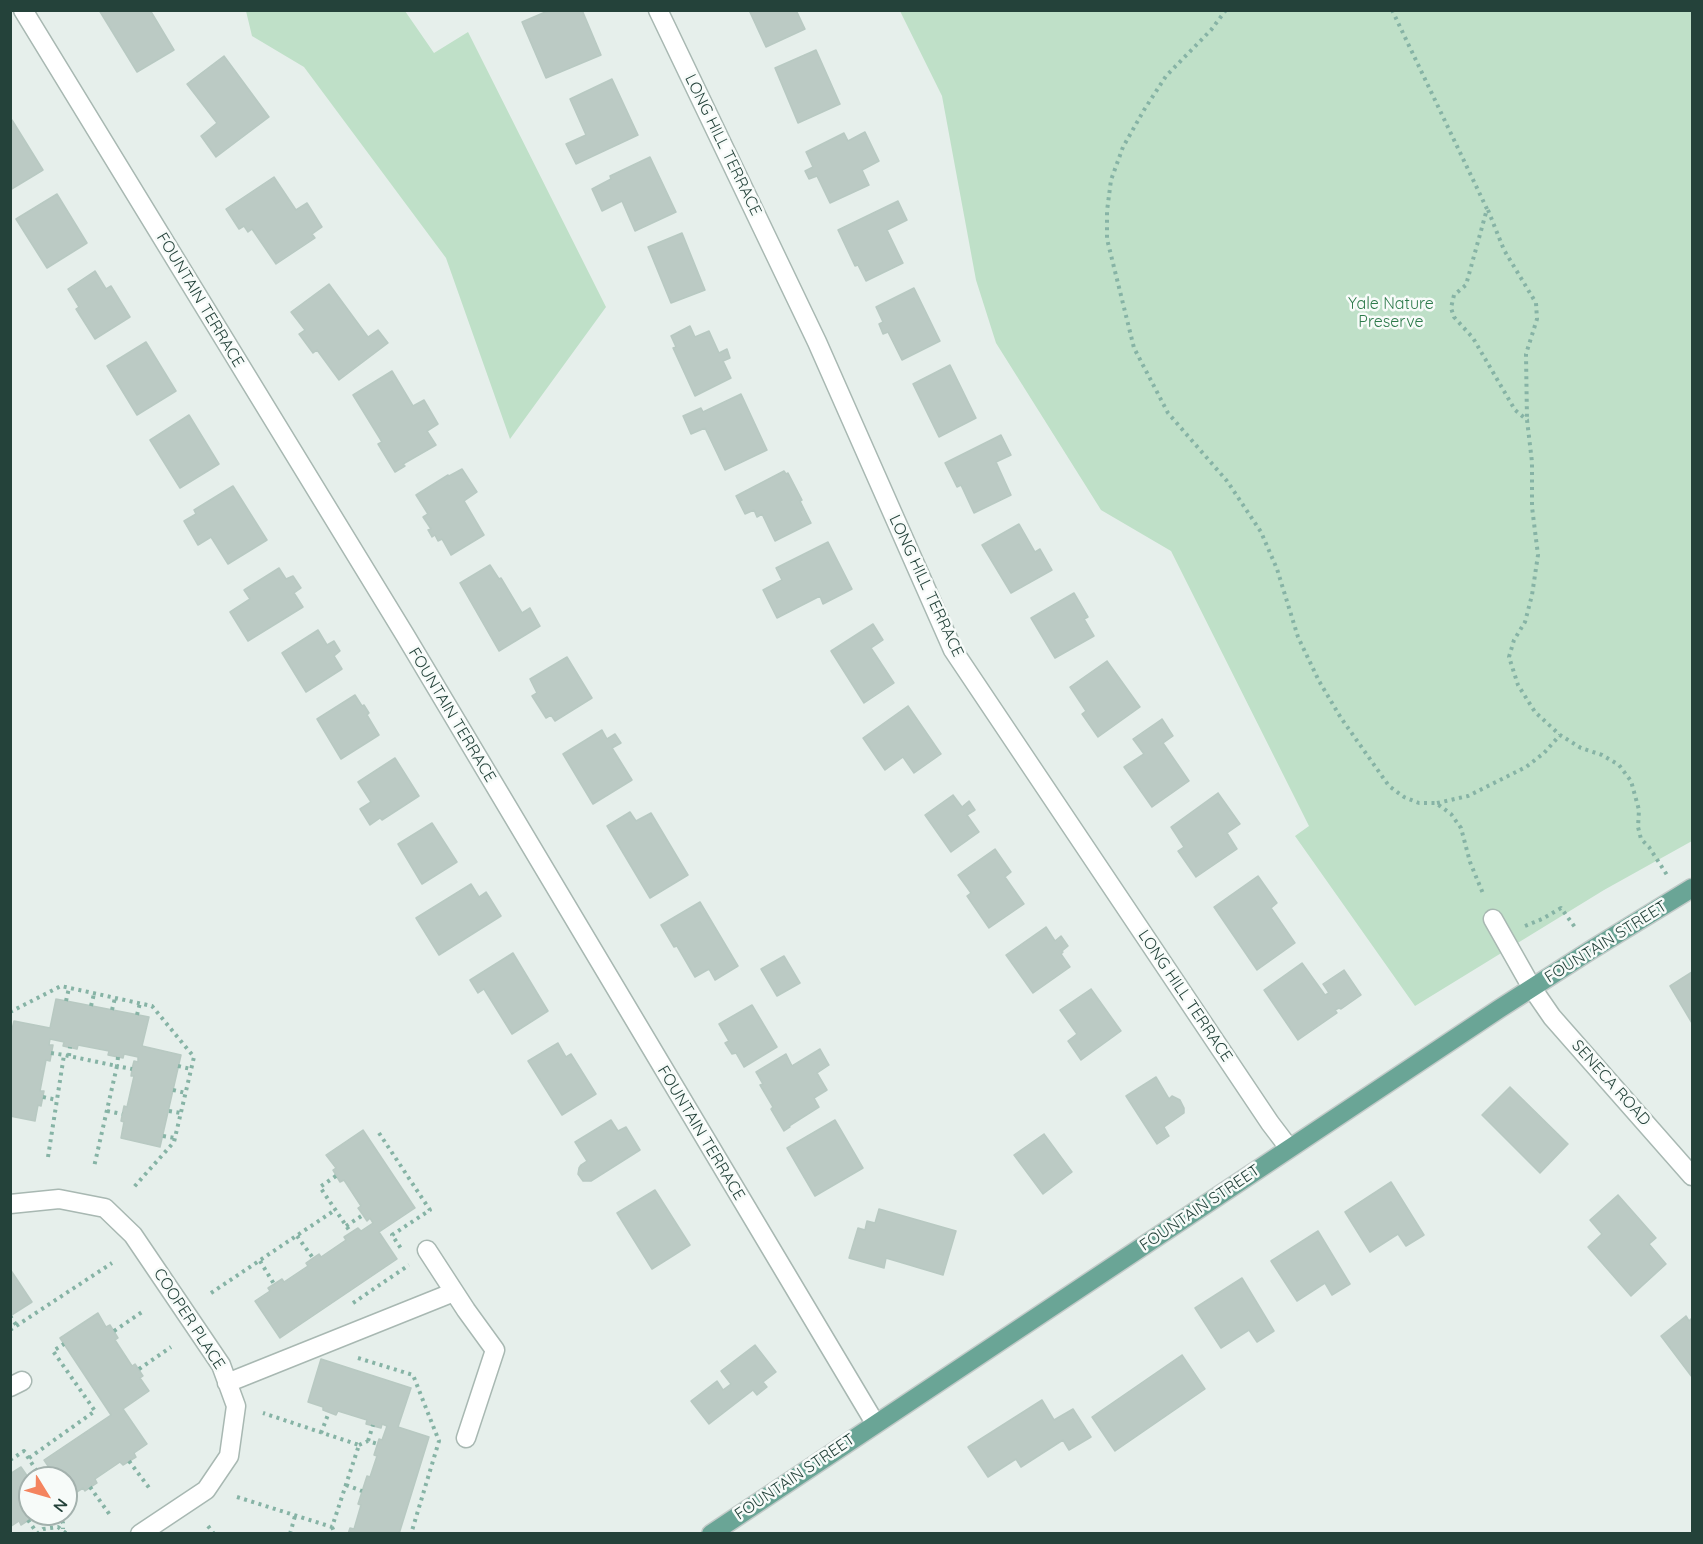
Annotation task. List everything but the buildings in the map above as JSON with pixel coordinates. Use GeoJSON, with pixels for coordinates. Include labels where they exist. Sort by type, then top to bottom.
{"type":"FeatureCollection","features":[{"type":"Feature","properties":{"kind":"main road","name":"FOUNTAIN STREET"},"geometry":{"type":"LineString","coordinates":[[711,1533],[1532,988],[1685,893]]}},
{"type":"Feature","properties":{"kind":"street","name":"FOUNTAIN TERRACE"},"geometry":{"type":"LineString","coordinates":[[23,10],[405,635],[875,1423]]}},
{"type":"Feature","properties":{"kind":"street","name":"LONG HILL TERRACE"},"geometry":{"type":"LineString","coordinates":[[658,10],[817,342],[953,650],[1289,1148]]}},
{"type":"Feature","properties":{"kind":"street","name":"SENECA ROAD"},"geometry":{"type":"LineString","coordinates":[[1493,919],[1532,988],[1552,1017],[1692,1176]]}},
{"type":"Feature","properties":{"kind":"street","name":"COOPER PLACE"},"geometry":{"type":"LineString","coordinates":[[10,1204],[59,1199],[105,1209],[134,1234],[221,1365],[236,1406],[229,1456],[206,1490],[140,1533]]}},
{"type":"Feature","properties":{"kind":"street"},"geometry":{"type":"LineString","coordinates":[[427,1250],[495,1350],[466,1438]]}},
{"type":"Feature","properties":{"kind":"street"},"geometry":{"type":"LineString","coordinates":[[227,1383],[454,1292]]}},
{"type":"Feature","properties":{"kind":"path"},"geometry":{"type":"LineString","coordinates":[[1226,10],[1211,30],[1166,76],[1123,147],[1112,180],[1107,211],[1107,239],[1134,348],[1168,413],[1227,481],[1261,532],[1277,569],[1298,637],[1319,681],[1341,718],[1389,786],[1404,797],[1419,803],[1436,803],[1468,796],[1526,767],[1544,753],[1560,735]]}},
{"type":"Feature","properties":{"kind":"path"},"geometry":{"type":"LineString","coordinates":[[1392,10],[1487,209],[1504,250],[1536,303],[1537,320],[1526,354],[1532,507],[1538,555],[1532,596],[1525,622],[1514,640],[1509,657],[1518,685],[1535,712],[1560,735],[1581,748],[1602,755],[1619,765],[1631,781],[1639,810],[1638,827],[1641,839],[1685,893]]}},
{"type":"Feature","properties":{"kind":"path"},"geometry":{"type":"LineString","coordinates":[[1487,209],[1466,285],[1454,295],[1451,308],[1454,317],[1473,338],[1515,410],[1527,420]]}},
{"type":"Feature","properties":{"kind":"path"},"geometry":{"type":"LineString","coordinates":[[1436,803],[1451,814],[1461,828],[1470,862],[1493,919],[1512,926],[1523,927],[1542,920],[1561,908],[1591,950]]}},
{"type":"Feature","properties":{"kind":"path"},"geometry":{"type":"LineString","coordinates":[[10,1012],[61,986],[140,1003],[152,1006],[194,1057],[174,1142],[134,1186]]}},
{"type":"Feature","properties":{"kind":"path"},"geometry":{"type":"LineString","coordinates":[[66,1001],[69,988]]}},
{"type":"Feature","properties":{"kind":"path"},"geometry":{"type":"LineString","coordinates":[[91,1006],[94,994]]}},
{"type":"Feature","properties":{"kind":"path"},"geometry":{"type":"LineString","coordinates":[[112,1010],[115,998]]}},
{"type":"Feature","properties":{"kind":"path"},"geometry":{"type":"LineString","coordinates":[[137,1015],[140,1003]]}},
{"type":"Feature","properties":{"kind":"path"},"geometry":{"type":"LineString","coordinates":[[48,1157],[57,1100],[70,1047]]}},
{"type":"Feature","properties":{"kind":"path"},"geometry":{"type":"LineString","coordinates":[[51,1053],[132,1069]]}},
{"type":"Feature","properties":{"kind":"path"},"geometry":{"type":"LineString","coordinates":[[94,1167],[118,1057]]}},
{"type":"Feature","properties":{"kind":"path"},"geometry":{"type":"LineString","coordinates":[[178,1066],[191,1069]]}},
{"type":"Feature","properties":{"kind":"path"},"geometry":{"type":"LineString","coordinates":[[173,1090],[186,1093]]}},
{"type":"Feature","properties":{"kind":"path"},"geometry":{"type":"LineString","coordinates":[[43,1096],[57,1100]]}},
{"type":"Feature","properties":{"kind":"path"},"geometry":{"type":"LineString","coordinates":[[106,1111],[122,1114]]}},
{"type":"Feature","properties":{"kind":"path"},"geometry":{"type":"LineString","coordinates":[[169,1111],[181,1113]]}},
{"type":"Feature","properties":{"kind":"path"},"geometry":{"type":"LineString","coordinates":[[379,1134],[430,1210],[392,1235],[405,1254]]}},
{"type":"Feature","properties":{"kind":"path"},"geometry":{"type":"LineString","coordinates":[[163,1136],[175,1138]]}},
{"type":"Feature","properties":{"kind":"path"},"geometry":{"type":"LineString","coordinates":[[336,1176],[320,1187],[351,1233]]}},
{"type":"Feature","properties":{"kind":"path"},"geometry":{"type":"LineString","coordinates":[[211,1293],[336,1210]]}},
{"type":"Feature","properties":{"kind":"path"},"geometry":{"type":"LineString","coordinates":[[346,1226],[363,1215]]}},
{"type":"Feature","properties":{"kind":"path"},"geometry":{"type":"LineString","coordinates":[[297,1236],[313,1258]]}},
{"type":"Feature","properties":{"kind":"path"},"geometry":{"type":"LineString","coordinates":[[260,1261],[274,1284]]}},
{"type":"Feature","properties":{"kind":"path"},"geometry":{"type":"LineString","coordinates":[[10,1330],[112,1263]]}},
{"type":"Feature","properties":{"kind":"path"},"geometry":{"type":"LineString","coordinates":[[353,1303],[411,1264]]}},
{"type":"Feature","properties":{"kind":"path"},"geometry":{"type":"LineString","coordinates":[[114,1331],[146,1310]]}},
{"type":"Feature","properties":{"kind":"path"},"geometry":{"type":"LineString","coordinates":[[10,1316],[17,1326]]}},
{"type":"Feature","properties":{"kind":"path"},"geometry":{"type":"LineString","coordinates":[[29,1458],[95,1411],[53,1351],[64,1344]]}},
{"type":"Feature","properties":{"kind":"path"},"geometry":{"type":"LineString","coordinates":[[139,1369],[171,1347]]}},
{"type":"Feature","properties":{"kind":"path"},"geometry":{"type":"LineString","coordinates":[[357,1358],[413,1375],[440,1440],[411,1533]]}},
{"type":"Feature","properties":{"kind":"path"},"geometry":{"type":"LineString","coordinates":[[321,1433],[328,1412]]}},
{"type":"Feature","properties":{"kind":"path"},"geometry":{"type":"LineString","coordinates":[[263,1413],[359,1445],[368,1441],[378,1444]]}},
{"type":"Feature","properties":{"kind":"path"},"geometry":{"type":"LineString","coordinates":[[368,1441],[373,1425]]}},
{"type":"Feature","properties":{"kind":"path"},"geometry":{"type":"LineString","coordinates":[[335,1533],[332,1527],[359,1445]]}},
{"type":"Feature","properties":{"kind":"path"},"geometry":{"type":"LineString","coordinates":[[10,1460],[24,1451],[34,1466]]}},
{"type":"Feature","properties":{"kind":"path"},"geometry":{"type":"LineString","coordinates":[[129,1461],[150,1489]]}},
{"type":"Feature","properties":{"kind":"path"},"geometry":{"type":"LineString","coordinates":[[346,1485],[362,1491]]}},
{"type":"Feature","properties":{"kind":"path"},"geometry":{"type":"LineString","coordinates":[[90,1487],[110,1515]]}},
{"type":"Feature","properties":{"kind":"path"},"geometry":{"type":"LineString","coordinates":[[237,1497],[332,1527]]}},
{"type":"Feature","properties":{"kind":"path"},"geometry":{"type":"LineString","coordinates":[[290,1533],[295,1516]]}},
{"type":"Feature","properties":{"kind":"path"},"geometry":{"type":"LineString","coordinates":[[208,1526],[214,1533]]}},
{"type":"Feature","properties":{"kind":"path"},"geometry":{"type":"LineString","coordinates":[[37,1533],[51,1527],[58,1527],[65,1532]]}},
{"type":"Feature","properties":{"kind":"green space"},"geometry":{"type":"Polygon","coordinates":[[[246,11],[405,11],[434,53],[468,32],[606,307],[510,439],[446,258],[304,67],[252,36],[246,11]]]}},
{"type":"Feature","properties":{"kind":"green space","name":"Yale Nature Preserve"},"geometry":{"type":"Polygon","coordinates":[[[900,11],[1692,11],[1692,841],[1604,890],[1415,1006],[1295,836],[1309,826],[1171,551],[1101,510],[996,343],[976,280],[942,96],[900,11]]]}}]}
